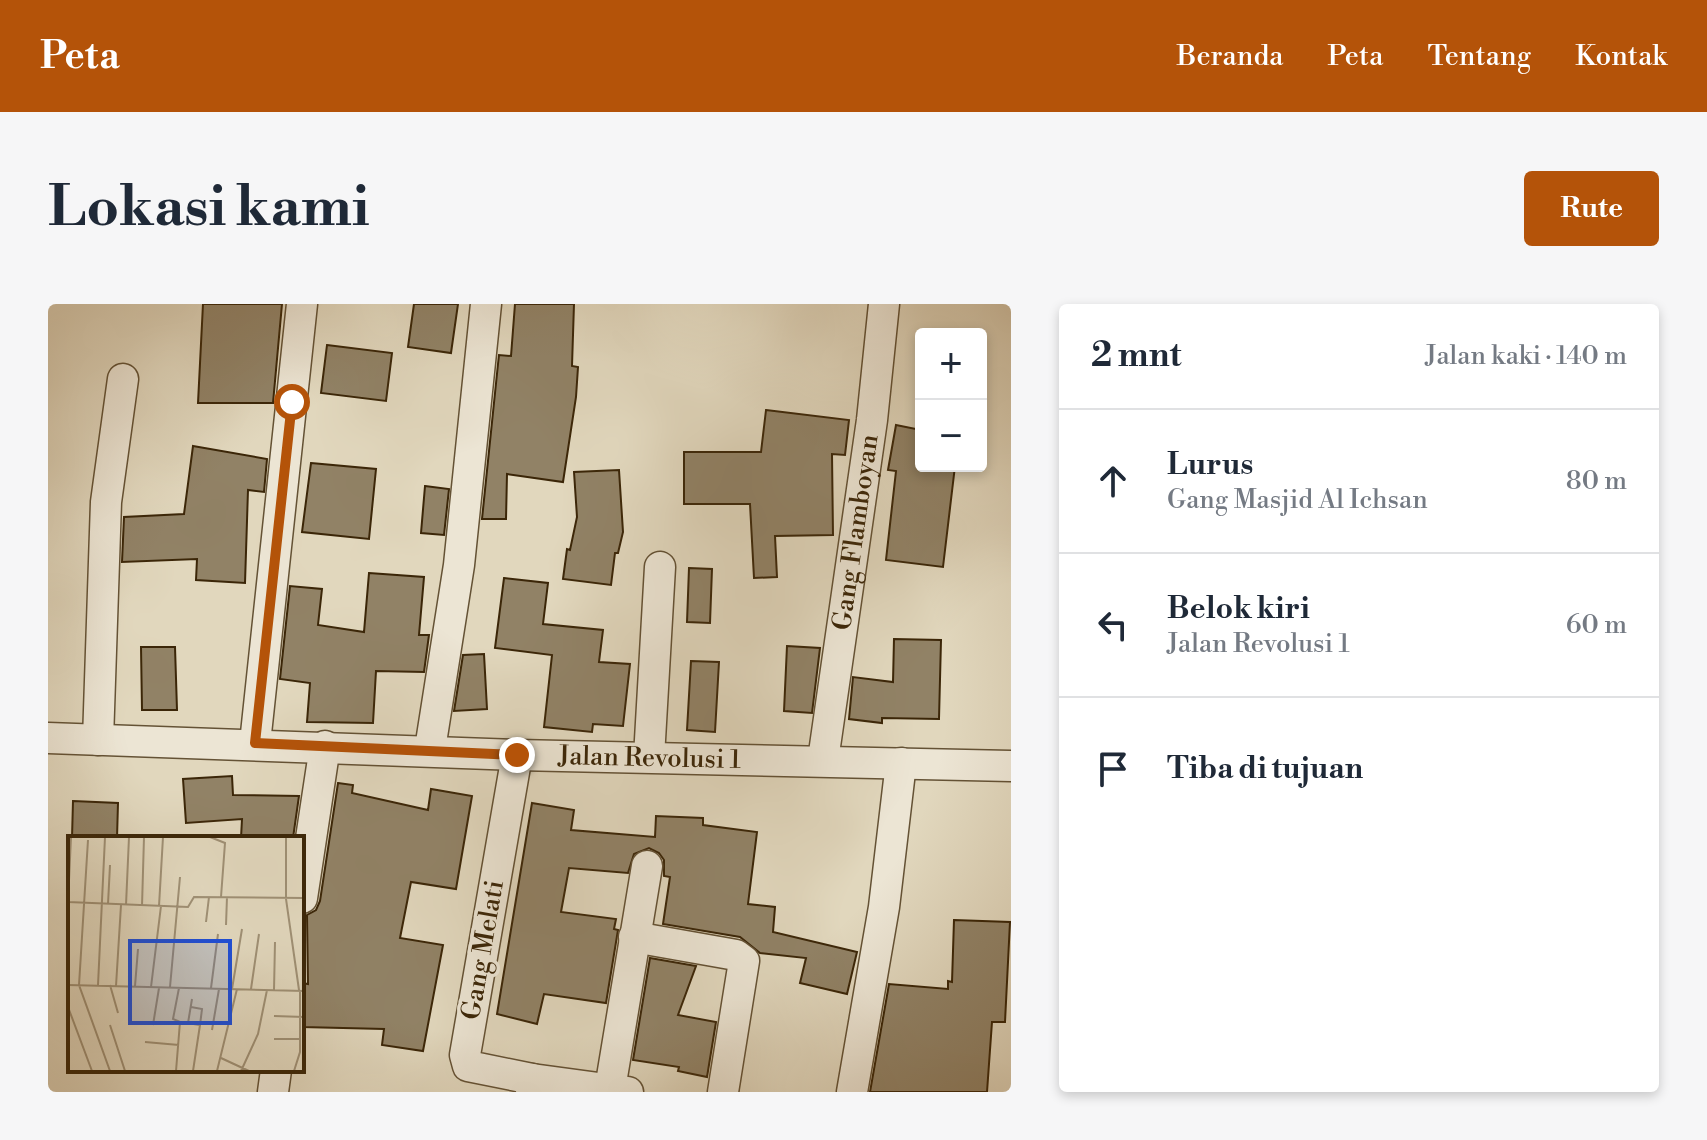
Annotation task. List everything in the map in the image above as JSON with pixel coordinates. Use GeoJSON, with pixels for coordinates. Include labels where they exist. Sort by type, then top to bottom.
{"type":"FeatureCollection","features":[{"type":"Feature","properties":{"kind":"street"},"geometry":{"type":"LineString","coordinates":[[255,743],[302,304]]}},
{"type":"Feature","properties":{"kind":"street"},"geometry":{"type":"LineString","coordinates":[[430,749],[459,565],[486,304]]}},
{"type":"Feature","properties":{"kind":"street","name":"Gang Flamboyan"},"geometry":{"type":"LineString","coordinates":[[823,760],[872,420],[884,304]]}},
{"type":"Feature","properties":{"kind":"street"},"geometry":{"type":"LineString","coordinates":[[98,740],[106,502],[123,379]]}},
{"type":"Feature","properties":{"kind":"street"},"geometry":{"type":"LineString","coordinates":[[649,757],[660,567]]}},
{"type":"Feature","properties":{"kind":"street","name":"Jalan Revolusi 1"},"geometry":{"type":"LineString","coordinates":[[48,738],[430,749],[517,755],[1011,766]]}},
{"type":"Feature","properties":{"kind":"street"},"geometry":{"type":"LineString","coordinates":[[304,885],[325,746]]}},
{"type":"Feature","properties":{"kind":"street","name":"Gang Melati"},"geometry":{"type":"LineString","coordinates":[[517,755],[465,1055],[468,1066],[532,1085],[619,1091]]}},
{"type":"Feature","properties":{"kind":"street"},"geometry":{"type":"LineString","coordinates":[[852,1092],[884,907],[901,763]]}},
{"type":"Feature","properties":{"kind":"street"},"geometry":{"type":"LineString","coordinates":[[619,1091],[634,937],[647,866]]}},
{"type":"Feature","properties":{"kind":"street"},"geometry":{"type":"LineString","coordinates":[[634,937],[736,955],[744,961],[723,1092]]}},
{"type":"Feature","properties":{"kind":"street"},"geometry":{"type":"LineString","coordinates":[[273,1092],[276,1072]]}},
{"type":"Feature","properties":{"kind":"building"},"geometry":{"type":"Polygon","coordinates":[[[203,304],[282,304],[273,403],[198,403],[203,304]]]}},
{"type":"Feature","properties":{"kind":"building"},"geometry":{"type":"Polygon","coordinates":[[[414,304],[458,304],[451,353],[408,347],[414,304]]]}},
{"type":"Feature","properties":{"kind":"building"},"geometry":{"type":"Polygon","coordinates":[[[515,304],[574,304],[572,366],[578,367],[563,482],[507,474],[506,519],[482,519],[499,355],[511,356],[515,304]]]}},
{"type":"Feature","properties":{"kind":"building"},"geometry":{"type":"Polygon","coordinates":[[[327,345],[392,353],[386,401],[321,393],[327,345]]]}},
{"type":"Feature","properties":{"kind":"building"},"geometry":{"type":"Polygon","coordinates":[[[766,410],[849,420],[845,455],[832,454],[833,535],[775,536],[777,577],[754,578],[750,504],[684,504],[684,452],[761,452],[766,410]]]}},
{"type":"Feature","properties":{"kind":"building"},"geometry":{"type":"Polygon","coordinates":[[[896,425],[915,429],[915,472],[954,472],[943,567],[886,560],[896,471],[888,470],[896,425]]]}},
{"type":"Feature","properties":{"kind":"building"},"geometry":{"type":"Polygon","coordinates":[[[193,446],[267,459],[264,492],[248,490],[245,583],[196,580],[197,559],[122,562],[124,517],[184,514],[193,446]]]}},
{"type":"Feature","properties":{"kind":"building"},"geometry":{"type":"Polygon","coordinates":[[[311,463],[376,469],[369,539],[302,532],[311,463]]]}},
{"type":"Feature","properties":{"kind":"building"},"geometry":{"type":"Polygon","coordinates":[[[619,470],[623,532],[618,553],[615,553],[611,585],[563,579],[567,549],[570,550],[577,517],[574,472],[619,470]]]}},
{"type":"Feature","properties":{"kind":"building"},"geometry":{"type":"Polygon","coordinates":[[[425,486],[449,489],[444,535],[421,533],[425,486]]]}},
{"type":"Feature","properties":{"kind":"building"},"geometry":{"type":"Polygon","coordinates":[[[689,568],[712,569],[710,623],[687,622],[689,568]]]}},
{"type":"Feature","properties":{"kind":"building"},"geometry":{"type":"Polygon","coordinates":[[[369,573],[424,577],[419,635],[429,635],[424,672],[376,671],[373,723],[307,722],[310,683],[280,679],[290,586],[322,589],[318,625],[364,632],[369,573]]]}},
{"type":"Feature","properties":{"kind":"building"},"geometry":{"type":"Polygon","coordinates":[[[504,578],[548,583],[543,624],[603,630],[599,662],[630,664],[623,726],[593,724],[592,732],[544,727],[552,655],[495,648],[504,578]]]}},
{"type":"Feature","properties":{"kind":"building"},"geometry":{"type":"Polygon","coordinates":[[[894,639],[941,640],[939,719],[882,718],[882,723],[849,719],[853,677],[893,682],[894,639]]]}},
{"type":"Feature","properties":{"kind":"building"},"geometry":{"type":"Polygon","coordinates":[[[787,646],[820,648],[812,713],[784,711],[787,646]]]}},
{"type":"Feature","properties":{"kind":"building"},"geometry":{"type":"Polygon","coordinates":[[[141,647],[175,647],[177,710],[142,710],[141,647]]]}},
{"type":"Feature","properties":{"kind":"building"},"geometry":{"type":"Polygon","coordinates":[[[484,654],[487,709],[454,711],[463,655],[484,654]]]}},
{"type":"Feature","properties":{"kind":"building"},"geometry":{"type":"Polygon","coordinates":[[[691,661],[719,662],[715,732],[687,730],[691,661]]]}},
{"type":"Feature","properties":{"kind":"building"},"geometry":{"type":"Polygon","coordinates":[[[232,776],[233,795],[299,796],[293,836],[241,836],[242,819],[186,823],[183,779],[232,776]]]}},
{"type":"Feature","properties":{"kind":"building"},"geometry":{"type":"Polygon","coordinates":[[[338,783],[353,785],[352,793],[428,810],[431,789],[472,796],[456,889],[411,882],[400,938],[443,945],[423,1051],[382,1045],[384,1029],[304,1027],[304,983],[308,984],[307,915],[316,910],[320,901],[338,783]]]}},
{"type":"Feature","properties":{"kind":"building"},"geometry":{"type":"Polygon","coordinates":[[[73,801],[118,803],[117,836],[72,836],[73,801]]]}},
{"type":"Feature","properties":{"kind":"building"},"geometry":{"type":"Polygon","coordinates":[[[532,803],[574,810],[571,830],[655,837],[656,816],[703,818],[703,825],[757,832],[748,904],[775,907],[773,932],[857,952],[847,994],[800,983],[806,958],[760,953],[740,937],[663,924],[670,877],[664,876],[664,860],[659,853],[649,848],[634,854],[628,873],[569,868],[561,912],[616,919],[614,929],[618,930],[606,1003],[544,994],[537,1024],[497,1014],[532,803]]]}},
{"type":"Feature","properties":{"kind":"building"},"geometry":{"type":"Polygon","coordinates":[[[954,920],[1010,922],[1005,1022],[992,1022],[987,1092],[870,1092],[889,984],[948,989],[948,981],[952,982],[954,920]]]}},
{"type":"Feature","properties":{"kind":"building"},"geometry":{"type":"Polygon","coordinates":[[[650,958],[696,966],[678,1015],[716,1022],[707,1077],[678,1071],[679,1067],[633,1060],[650,958]]]}},
{"type":"Feature","properties":{"kind":"route"},"geometry":{"type":"LineString","coordinates":[[292,402],[255,743],[517,755]]}}]}
